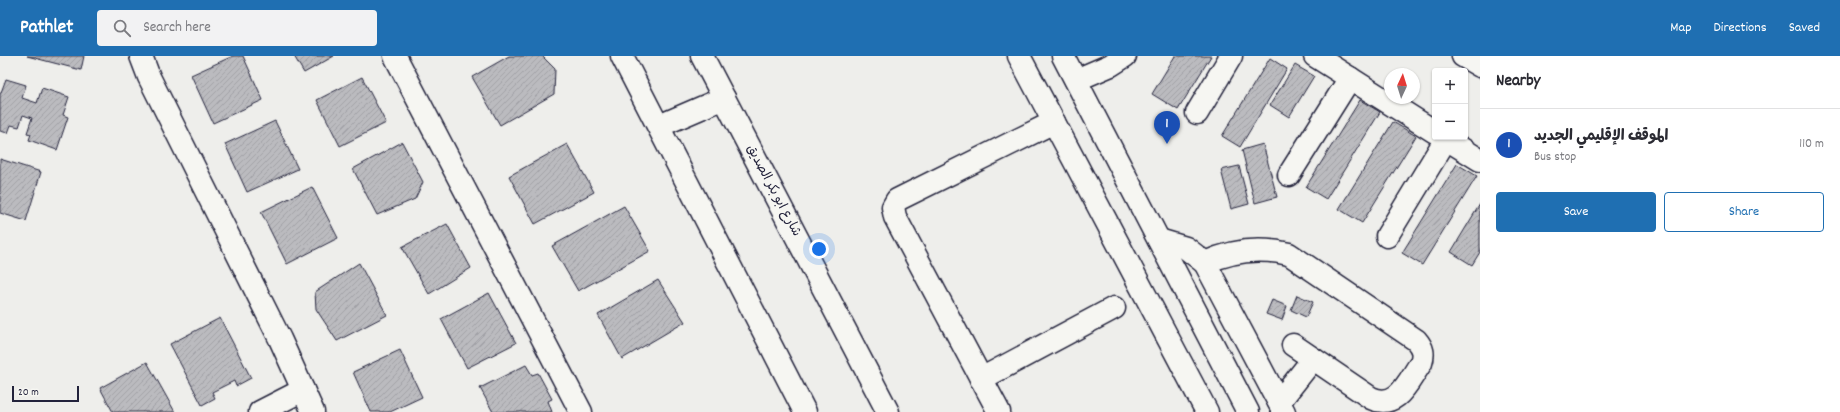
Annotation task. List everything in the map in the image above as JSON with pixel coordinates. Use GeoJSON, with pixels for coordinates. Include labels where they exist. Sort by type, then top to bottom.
{"type":"FeatureCollection","features":[{"type":"Feature","properties":{"kind":"main road"},"geometry":{"type":"LineString","coordinates":[[141,56],[149,77],[280,339],[313,412]]}},
{"type":"Feature","properties":{"kind":"main road"},"geometry":{"type":"LineString","coordinates":[[394,56],[581,412]]}},
{"type":"Feature","properties":{"kind":"main road"},"geometry":{"type":"LineString","coordinates":[[622,56],[805,412]]}},
{"type":"Feature","properties":{"kind":"main road","name":"شارع ابو بكر الصديق"},"geometry":{"type":"LineString","coordinates":[[702,56],[888,412]]}},
{"type":"Feature","properties":{"kind":"main road"},"geometry":{"type":"LineString","coordinates":[[1019,56],[1207,412]]}},
{"type":"Feature","properties":{"kind":"main road"},"geometry":{"type":"LineString","coordinates":[[1064,56],[1248,412]]}},
{"type":"Feature","properties":{"kind":"main road"},"geometry":{"type":"LineString","coordinates":[[1076,80],[1105,68],[1125,56]]}},
{"type":"Feature","properties":{"kind":"main road"},"geometry":{"type":"LineString","coordinates":[[1197,112],[1231,56]]}},
{"type":"Feature","properties":{"kind":"main road"},"geometry":{"type":"LineString","coordinates":[[1315,56],[1432,130]]}},
{"type":"Feature","properties":{"kind":"main road"},"geometry":{"type":"LineString","coordinates":[[1463,56],[1480,66]]}},
{"type":"Feature","properties":{"kind":"main road"},"geometry":{"type":"LineString","coordinates":[[1289,175],[1350,78]]}},
{"type":"Feature","properties":{"kind":"main road"},"geometry":{"type":"LineString","coordinates":[[659,126],[724,98]]}},
{"type":"Feature","properties":{"kind":"main road"},"geometry":{"type":"LineString","coordinates":[[999,412],[895,216],[893,207],[897,200],[1054,122]]}},
{"type":"Feature","properties":{"kind":"main road"},"geometry":{"type":"LineString","coordinates":[[1387,236],[1439,140]]}},
{"type":"Feature","properties":{"kind":"main road"},"geometry":{"type":"LineString","coordinates":[[1448,140],[1480,160]]}},
{"type":"Feature","properties":{"kind":"main road"},"geometry":{"type":"LineString","coordinates":[[1159,240],[1186,248],[1205,263],[1282,407],[1314,359]]}},
{"type":"Feature","properties":{"kind":"main road"},"geometry":{"type":"LineString","coordinates":[[1205,263],[1219,256],[1251,250],[1268,250],[1289,254],[1416,340],[1421,346],[1423,352],[1421,363],[1397,398],[1390,401],[1382,401],[1371,398],[1293,345]]}},
{"type":"Feature","properties":{"kind":"main road"},"geometry":{"type":"LineString","coordinates":[[981,379],[1114,308]]}},
{"type":"Feature","properties":{"kind":"main road"},"geometry":{"type":"LineString","coordinates":[[260,412],[303,390]]}},
{"type":"Feature","properties":{"kind":"building"},"geometry":{"type":"Polygon","coordinates":[[[27,56],[84,56],[81,70],[27,56]]]}},
{"type":"Feature","properties":{"kind":"building"},"geometry":{"type":"Polygon","coordinates":[[[233,56],[243,56],[263,100],[213,123],[191,75],[233,56]]]}},
{"type":"Feature","properties":{"kind":"building"},"geometry":{"type":"Polygon","coordinates":[[[294,56],[334,56],[304,73],[294,56]]]}},
{"type":"Feature","properties":{"kind":"building"},"geometry":{"type":"Polygon","coordinates":[[[509,56],[542,56],[555,69],[554,94],[500,125],[472,77],[509,56]]]}},
{"type":"Feature","properties":{"kind":"building"},"geometry":{"type":"Polygon","coordinates":[[[1175,56],[1211,56],[1178,110],[1152,94],[1175,56]]]}},
{"type":"Feature","properties":{"kind":"building"},"geometry":{"type":"Polygon","coordinates":[[[1270,58],[1287,69],[1240,147],[1222,136],[1270,58]]]}},
{"type":"Feature","properties":{"kind":"building"},"geometry":{"type":"Polygon","coordinates":[[[1295,65],[1314,76],[1289,117],[1270,105],[1295,65]]]}},
{"type":"Feature","properties":{"kind":"building"},"geometry":{"type":"Polygon","coordinates":[[[362,77],[386,123],[340,146],[317,100],[362,77]]]}},
{"type":"Feature","properties":{"kind":"building"},"geometry":{"type":"Polygon","coordinates":[[[6,79],[26,85],[22,98],[37,103],[42,88],[69,97],[63,115],[68,117],[57,150],[29,140],[31,134],[27,133],[32,118],[23,115],[19,127],[11,125],[8,133],[0,131],[0,95],[6,79]]]}},
{"type":"Feature","properties":{"kind":"building"},"geometry":{"type":"Polygon","coordinates":[[[1360,100],[1380,112],[1326,199],[1306,187],[1360,100]]]}},
{"type":"Feature","properties":{"kind":"building"},"geometry":{"type":"Polygon","coordinates":[[[275,121],[298,169],[247,192],[225,144],[275,121]]]}},
{"type":"Feature","properties":{"kind":"building"},"geometry":{"type":"Polygon","coordinates":[[[1393,122],[1416,136],[1362,223],[1339,209],[1393,122]]]}},
{"type":"Feature","properties":{"kind":"building"},"geometry":{"type":"Polygon","coordinates":[[[402,142],[423,182],[415,199],[377,215],[353,169],[402,142]]]}},
{"type":"Feature","properties":{"kind":"building"},"geometry":{"type":"Polygon","coordinates":[[[567,144],[594,192],[535,224],[509,176],[567,144]]]}},
{"type":"Feature","properties":{"kind":"building"},"geometry":{"type":"Polygon","coordinates":[[[1263,144],[1277,197],[1255,203],[1242,150],[1263,144]]]}},
{"type":"Feature","properties":{"kind":"building"},"geometry":{"type":"Polygon","coordinates":[[[0,159],[41,172],[26,221],[0,213],[0,159]]]}},
{"type":"Feature","properties":{"kind":"building"},"geometry":{"type":"Polygon","coordinates":[[[1457,164],[1477,176],[1422,265],[1402,253],[1457,164]]]}},
{"type":"Feature","properties":{"kind":"building"},"geometry":{"type":"Polygon","coordinates":[[[1239,166],[1249,204],[1231,209],[1221,170],[1239,166]]]}},
{"type":"Feature","properties":{"kind":"building"},"geometry":{"type":"Polygon","coordinates":[[[312,187],[338,238],[287,264],[261,212],[312,187]]]}},
{"type":"Feature","properties":{"kind":"building"},"geometry":{"type":"Polygon","coordinates":[[[1480,204],[1480,252],[1472,265],[1451,252],[1480,204]]]}},
{"type":"Feature","properties":{"kind":"building"},"geometry":{"type":"Polygon","coordinates":[[[624,206],[650,251],[578,291],[552,246],[624,206]]]}},
{"type":"Feature","properties":{"kind":"building"},"geometry":{"type":"Polygon","coordinates":[[[447,224],[471,268],[429,294],[402,247],[447,224]]]}},
{"type":"Feature","properties":{"kind":"building"},"geometry":{"type":"Polygon","coordinates":[[[359,263],[387,315],[337,341],[316,309],[315,292],[359,263]]]}},
{"type":"Feature","properties":{"kind":"building"},"geometry":{"type":"Polygon","coordinates":[[[658,280],[685,322],[622,359],[598,315],[658,280]]]}},
{"type":"Feature","properties":{"kind":"building"},"geometry":{"type":"Polygon","coordinates":[[[489,293],[516,343],[467,368],[441,319],[489,293]]]}},
{"type":"Feature","properties":{"kind":"building"},"geometry":{"type":"Polygon","coordinates":[[[1297,295],[1313,302],[1306,317],[1291,310],[1297,295]]]}},
{"type":"Feature","properties":{"kind":"building"},"geometry":{"type":"Polygon","coordinates":[[[1272,300],[1287,306],[1282,320],[1266,314],[1272,300]]]}},
{"type":"Feature","properties":{"kind":"building"},"geometry":{"type":"Polygon","coordinates":[[[220,318],[251,378],[236,386],[234,381],[212,392],[215,398],[202,405],[170,344],[220,318]]]}},
{"type":"Feature","properties":{"kind":"building"},"geometry":{"type":"Polygon","coordinates":[[[400,350],[422,397],[390,412],[371,412],[353,372],[400,350]]]}},
{"type":"Feature","properties":{"kind":"building"},"geometry":{"type":"Polygon","coordinates":[[[147,362],[175,412],[113,412],[100,388],[147,362]]]}},
{"type":"Feature","properties":{"kind":"building"},"geometry":{"type":"Polygon","coordinates":[[[526,365],[532,375],[538,373],[552,399],[548,401],[552,412],[493,412],[480,388],[526,365]]]}},
{"type":"Feature","properties":{"kind":"place","name":"الموقف الإقليمي الجديد"},"geometry":{"type":"Point","coordinates":[1167,144]}}]}
